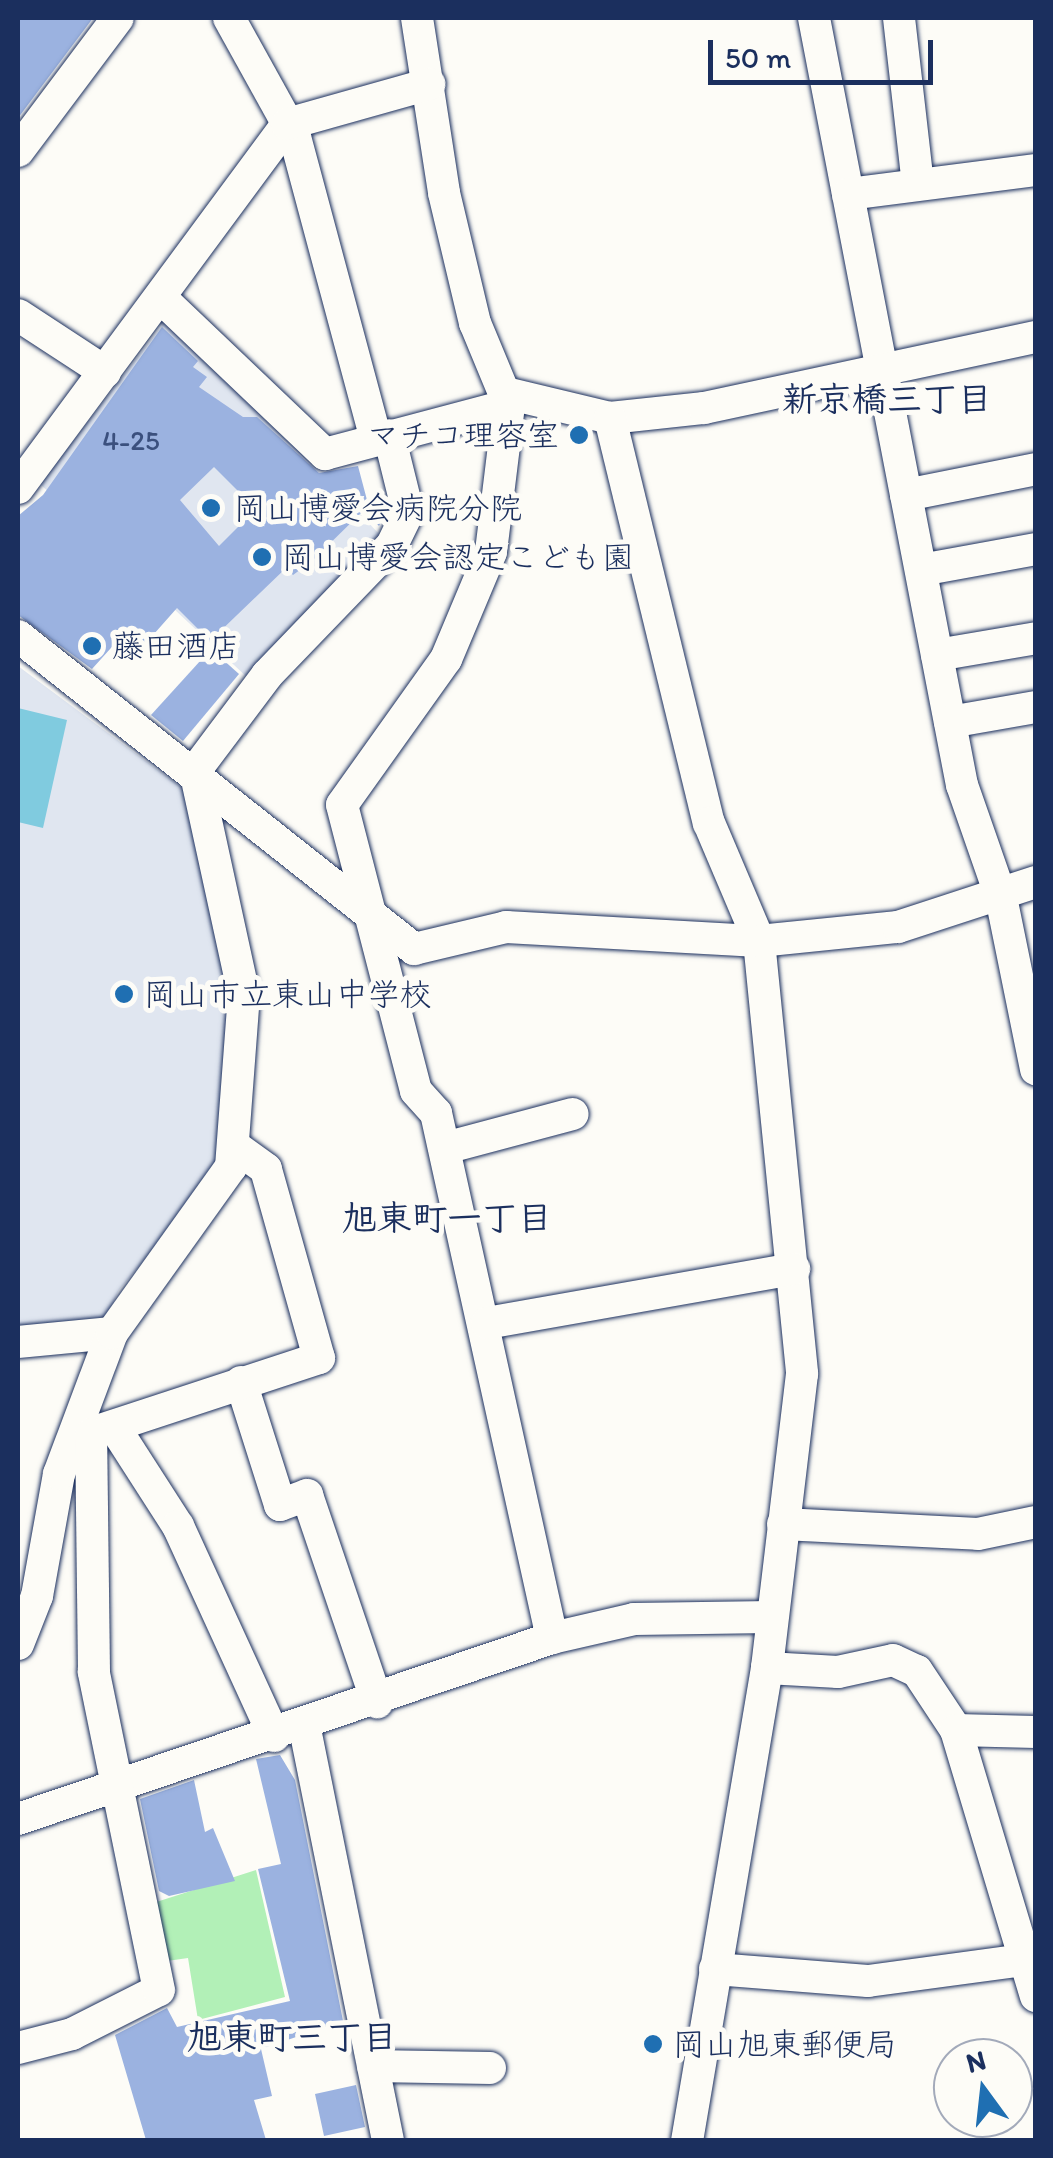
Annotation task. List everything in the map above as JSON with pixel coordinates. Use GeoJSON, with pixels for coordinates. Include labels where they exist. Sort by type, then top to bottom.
{"type":"FeatureCollection","features":[{"type":"Feature","properties":{"kind":"street"},"geometry":{"type":"LineString","coordinates":[[18,151],[118,18]]}},
{"type":"Feature","properties":{"kind":"street"},"geometry":{"type":"LineString","coordinates":[[18,1644],[93,1433],[112,1333],[230,1167],[234,1146],[240,952],[195,771],[254,689],[392,546],[408,512],[287,124],[229,18]]}},
{"type":"Feature","properties":{"kind":"street"},"geometry":{"type":"LineString","coordinates":[[418,18],[476,323],[509,400],[490,552],[446,659],[342,805],[416,1091],[436,1113],[445,1148],[487,1323],[552,1638]]}},
{"type":"Feature","properties":{"kind":"street"},"geometry":{"type":"LineString","coordinates":[[814,18],[950,722],[1001,897],[1036,1069]]}},
{"type":"Feature","properties":{"kind":"street"},"geometry":{"type":"LineString","coordinates":[[899,18],[918,184]]}},
{"type":"Feature","properties":{"kind":"street"},"geometry":{"type":"LineString","coordinates":[[18,488],[287,124],[430,84]]}},
{"type":"Feature","properties":{"kind":"street"},"geometry":{"type":"LineString","coordinates":[[848,194],[1036,170]]}},
{"type":"Feature","properties":{"kind":"street"},"geometry":{"type":"LineString","coordinates":[[160,296],[325,454],[509,400],[610,418],[882,371],[1036,337]]}},
{"type":"Feature","properties":{"kind":"street"},"geometry":{"type":"LineString","coordinates":[[18,315],[104,372]]}},
{"type":"Feature","properties":{"kind":"street"},"geometry":{"type":"LineString","coordinates":[[610,418],[708,824],[759,941],[802,1374],[767,1668],[686,2140]]}},
{"type":"Feature","properties":{"kind":"street"},"geometry":{"type":"LineString","coordinates":[[906,495],[1036,468]]}},
{"type":"Feature","properties":{"kind":"street"},"geometry":{"type":"LineString","coordinates":[[921,570],[1036,549]]}},
{"type":"Feature","properties":{"kind":"street"},"geometry":{"type":"LineString","coordinates":[[18,636],[195,771],[414,949],[560,925],[759,941],[898,927],[1001,897],[1036,882]]}},
{"type":"Feature","properties":{"kind":"street"},"geometry":{"type":"LineString","coordinates":[[937,655],[1036,638]]}},
{"type":"Feature","properties":{"kind":"street"},"geometry":{"type":"LineString","coordinates":[[950,722],[1036,707]]}},
{"type":"Feature","properties":{"kind":"street"},"geometry":{"type":"LineString","coordinates":[[445,1148],[572,1114]]}},
{"type":"Feature","properties":{"kind":"street"},"geometry":{"type":"LineString","coordinates":[[93,1433],[319,1358],[266,1168],[234,1146]]}},
{"type":"Feature","properties":{"kind":"street"},"geometry":{"type":"LineString","coordinates":[[487,1323],[794,1269]]}},
{"type":"Feature","properties":{"kind":"street"},"geometry":{"type":"LineString","coordinates":[[18,1342],[112,1333]]}},
{"type":"Feature","properties":{"kind":"street"},"geometry":{"type":"LineString","coordinates":[[241,1382],[280,1505],[307,1495],[377,1702]]}},
{"type":"Feature","properties":{"kind":"street"},"geometry":{"type":"LineString","coordinates":[[93,1433],[178,1526],[289,1732],[388,2140]]}},
{"type":"Feature","properties":{"kind":"street"},"geometry":{"type":"LineString","coordinates":[[18,2048],[72,2034],[159,1990],[94,1672],[93,1433]]}},
{"type":"Feature","properties":{"kind":"street"},"geometry":{"type":"LineString","coordinates":[[783,1524],[978,1534],[1036,1522]]}},
{"type":"Feature","properties":{"kind":"street"},"geometry":{"type":"LineString","coordinates":[[18,1819],[289,1732],[552,1638],[634,1619],[771,1616]]}},
{"type":"Feature","properties":{"kind":"street"},"geometry":{"type":"LineString","coordinates":[[767,1668],[838,1672],[893,1660],[917,1670],[956,1730],[1036,1996]]}},
{"type":"Feature","properties":{"kind":"street"},"geometry":{"type":"LineString","coordinates":[[956,1730],[1036,1732]]}},
{"type":"Feature","properties":{"kind":"street"},"geometry":{"type":"LineString","coordinates":[[716,1970],[868,1981],[1024,1960]]}},
{"type":"Feature","properties":{"kind":"street"},"geometry":{"type":"LineString","coordinates":[[373,2066],[490,2068]]}},
{"type":"Feature","properties":{"kind":"shaded area","name":"岡山博愛会病院分院"},"geometry":{"type":"Polygon","coordinates":[[[170,315],[383,538],[249,679],[40,484],[170,315]]]}},
{"type":"Feature","properties":{"kind":"shaded area","name":"岡山市立東山中学校"},"geometry":{"type":"Polygon","coordinates":[[[18,666],[190,794],[225,929],[233,1027],[217,1173],[119,1290],[104,1321],[18,1329],[18,666]]]}},
{"type":"Feature","properties":{"kind":"green space"},"geometry":{"type":"Polygon","coordinates":[[[256,1870],[285,1997],[198,2020],[188,1958],[160,1962],[147,1905],[256,1870]]]}},
{"type":"Feature","properties":{"kind":"water"},"geometry":{"type":"Polygon","coordinates":[[[18,708],[67,720],[43,828],[18,822],[18,708]]]}},
{"type":"Feature","properties":{"kind":"building"},"geometry":{"type":"Polygon","coordinates":[[[18,18],[93,18],[18,118],[18,18]]]}},
{"type":"Feature","properties":{"kind":"building","name":"岡山博愛会病院分院"},"geometry":{"type":"Polygon","coordinates":[[[162,327],[198,361],[193,367],[207,377],[199,387],[243,417],[257,417],[319,473],[358,466],[367,500],[383,495],[387,510],[379,526],[364,510],[312,561],[293,575],[286,568],[210,641],[177,608],[146,643],[129,628],[92,669],[18,615],[18,516],[43,495],[162,327]],[[214,467],[180,500],[219,546],[256,509],[214,467]]]}},
{"type":"Feature","properties":{"kind":"building"},"geometry":{"type":"Polygon","coordinates":[[[211,649],[239,674],[183,741],[151,715],[211,649]]]}},
{"type":"Feature","properties":{"kind":"building"},"geometry":{"type":"Polygon","coordinates":[[[280,1755],[295,1780],[343,2021],[261,2049],[272,2096],[254,2100],[266,2140],[146,2140],[115,2035],[167,2008],[177,2027],[290,2001],[258,1869],[281,1864],[256,1759],[280,1755]]]}},
{"type":"Feature","properties":{"kind":"building"},"geometry":{"type":"Polygon","coordinates":[[[194,1780],[205,1832],[213,1828],[235,1881],[169,1896],[159,1891],[140,1799],[194,1780]]]}},
{"type":"Feature","properties":{"kind":"building"},"geometry":{"type":"Polygon","coordinates":[[[356,2085],[365,2127],[324,2136],[315,2094],[356,2085]]]}},
{"type":"Feature","properties":{"kind":"place","name":"マチコ理容室"},"geometry":{"type":"Point","coordinates":[579,435]}},
{"type":"Feature","properties":{"kind":"place","name":"岡山博愛会病院分院"},"geometry":{"type":"Point","coordinates":[211,508]}},
{"type":"Feature","properties":{"kind":"place","name":"岡山博愛会認定こども園"},"geometry":{"type":"Point","coordinates":[262,557]}},
{"type":"Feature","properties":{"kind":"place","name":"藤田酒店"},"geometry":{"type":"Point","coordinates":[92,646]}},
{"type":"Feature","properties":{"kind":"place","name":"岡山市立東山中学校"},"geometry":{"type":"Point","coordinates":[124,994]}},
{"type":"Feature","properties":{"kind":"place","name":"岡山旭東郵便局"},"geometry":{"type":"Point","coordinates":[653,2044]}},
{"type":"Feature","properties":{"kind":"district","name":"新京橋三丁目"},"geometry":{"type":"Point","coordinates":[887,399]}},
{"type":"Feature","properties":{"kind":"district","name":"旭東町一丁目"},"geometry":{"type":"Point","coordinates":[447,1218]}},
{"type":"Feature","properties":{"kind":"district","name":"旭東町三丁目"},"geometry":{"type":"Point","coordinates":[292,2037]}}]}
